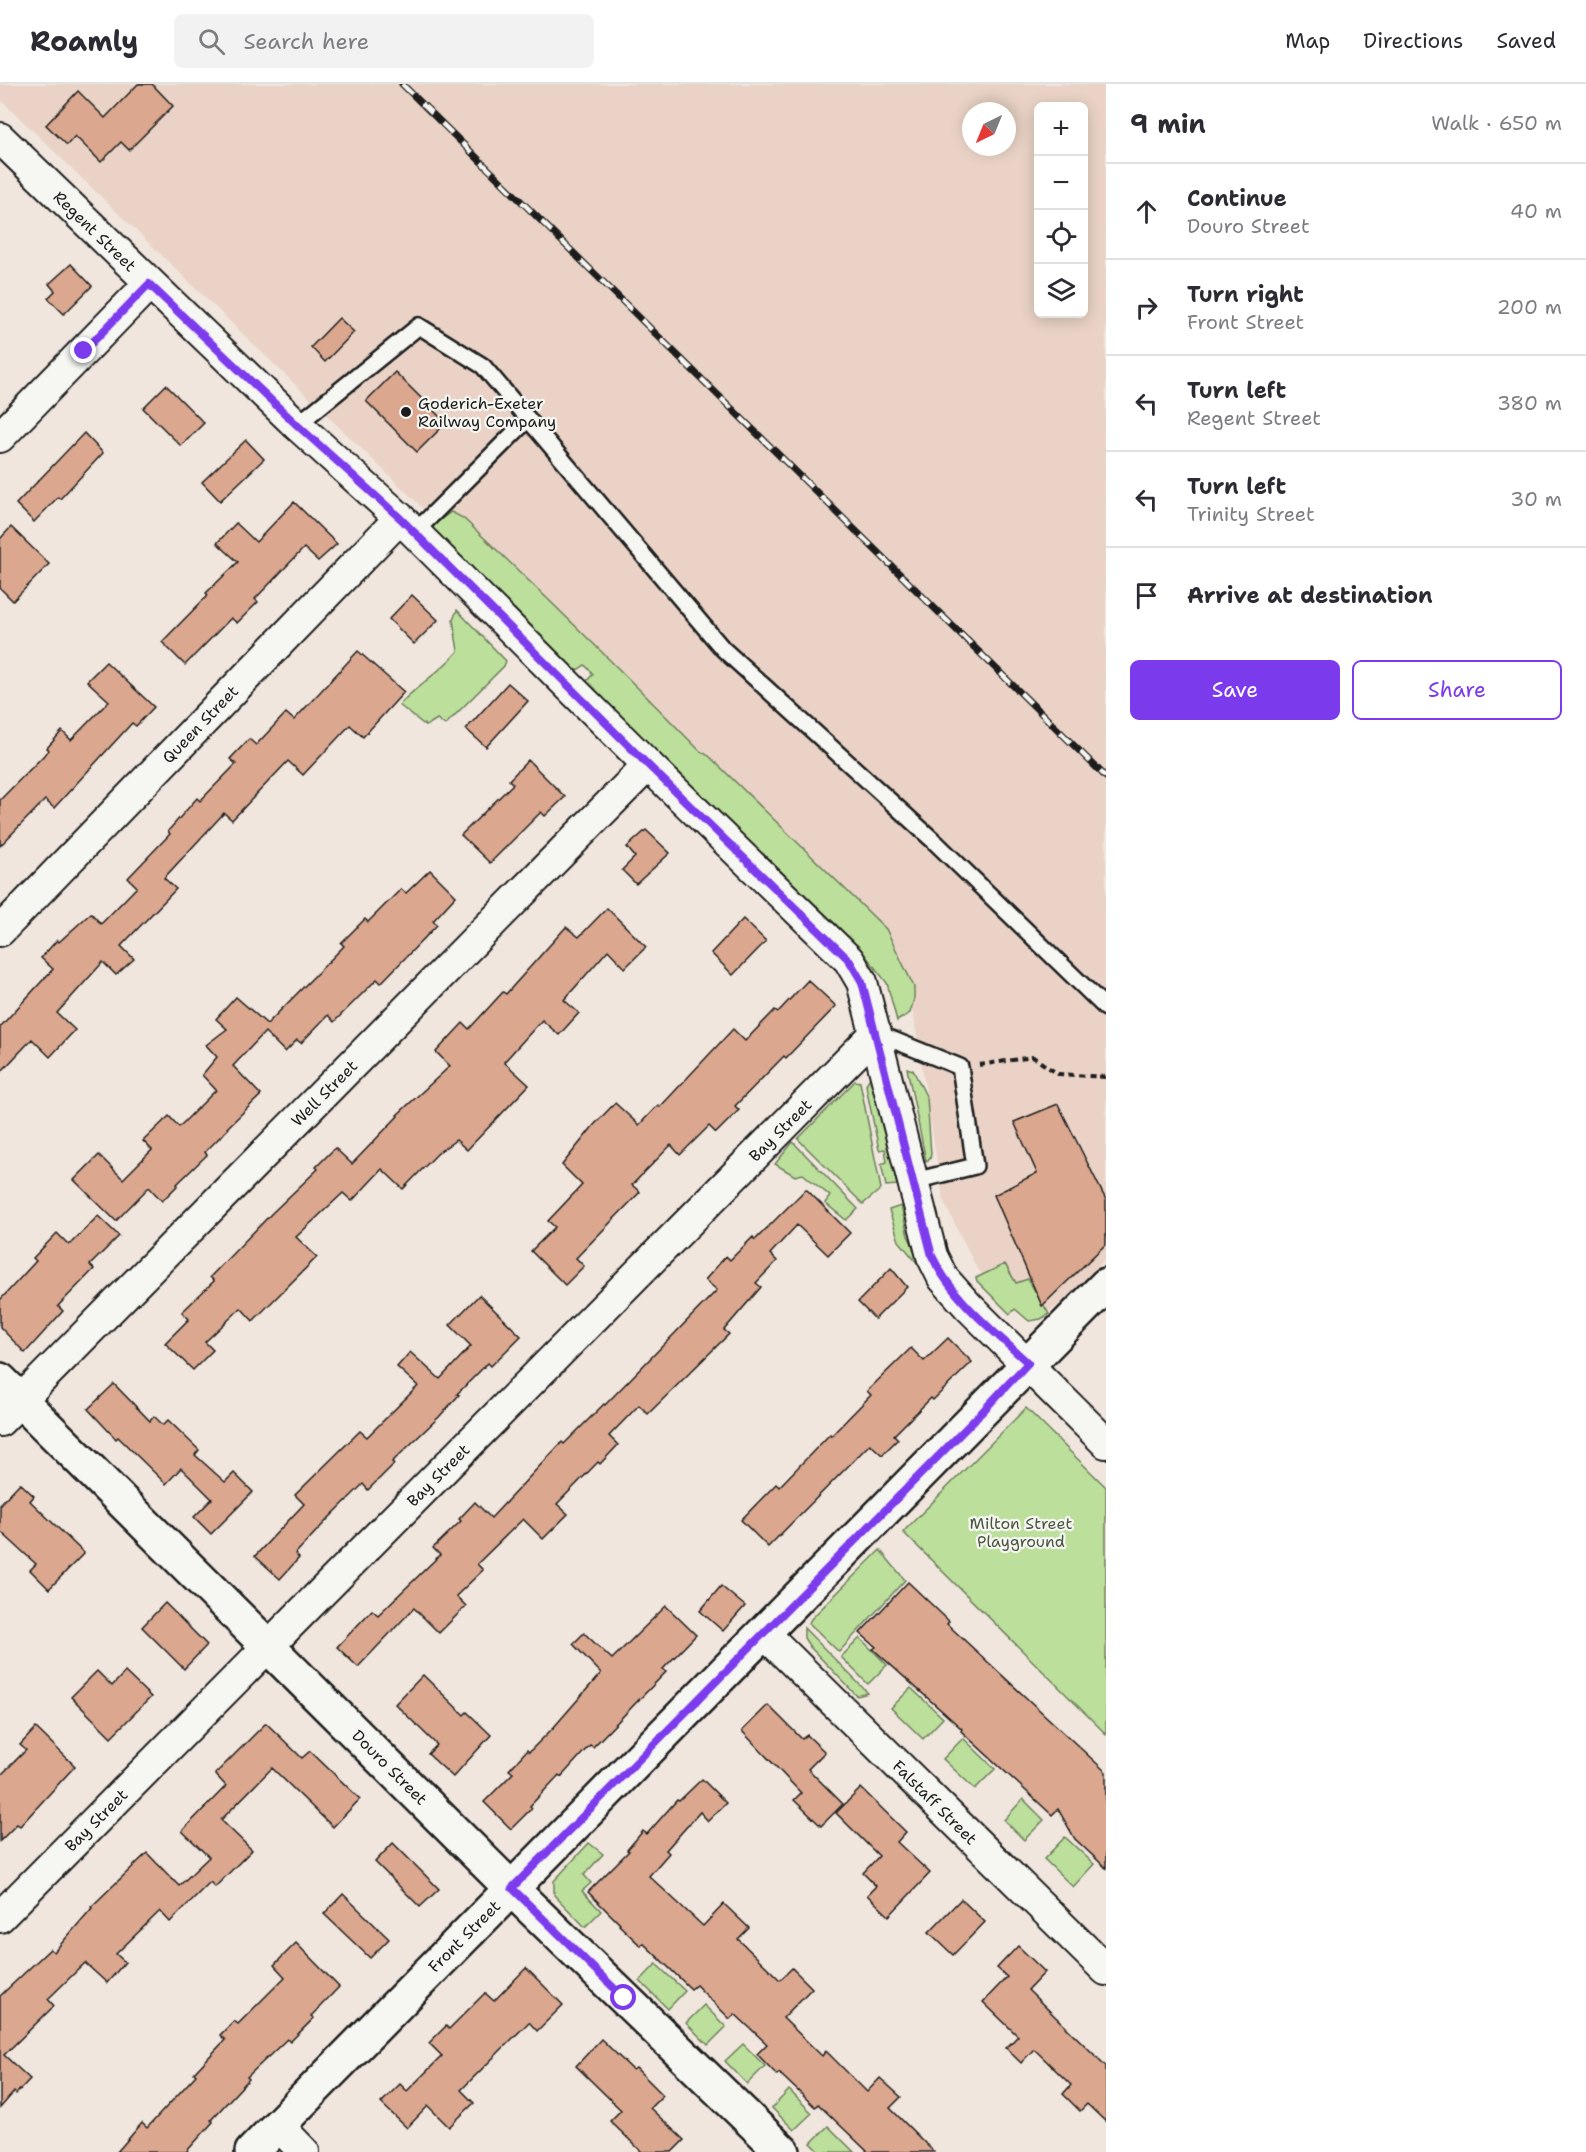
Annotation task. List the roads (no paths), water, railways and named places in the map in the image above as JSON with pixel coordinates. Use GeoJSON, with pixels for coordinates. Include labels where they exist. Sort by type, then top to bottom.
{"type":"FeatureCollection","features":[{"type":"Feature","properties":{"kind":"street","name":"Regent Street"},"geometry":{"type":"LineString","coordinates":[[0,138],[297,425],[408,525],[648,765],[849,960],[862,982],[932,1256],[943,1278],[968,1306],[1028,1363],[1106,1443]]}},
{"type":"Feature","properties":{"kind":"street"},"geometry":{"type":"LineString","coordinates":[[0,437],[149,284]]}},
{"type":"Feature","properties":{"kind":"street","name":"Queen Street"},"geometry":{"type":"LineString","coordinates":[[0,931],[408,525]]}},
{"type":"Feature","properties":{"kind":"street","name":"Well Street"},"geometry":{"type":"LineString","coordinates":[[7,1401],[648,765]]}},
{"type":"Feature","properties":{"kind":"street","name":"Bay Street"},"geometry":{"type":"LineString","coordinates":[[0,1917],[876,1033]]}},
{"type":"Feature","properties":{"kind":"street","name":"Front Street"},"geometry":{"type":"LineString","coordinates":[[252,2152],[1106,1285]]}},
{"type":"Feature","properties":{"kind":"street","name":"Douro Street"},"geometry":{"type":"LineString","coordinates":[[7,1401],[268,1646],[783,2152]]}},
{"type":"Feature","properties":{"kind":"street","name":"Falstaff Street"},"geometry":{"type":"LineString","coordinates":[[764,1633],[1106,1970]]}},
{"type":"Feature","properties":{"kind":"street"},"geometry":{"type":"LineString","coordinates":[[278,2125],[304,2152]]}},
{"type":"Feature","properties":{"kind":"lane"},"geometry":{"type":"LineString","coordinates":[[297,425],[419,326],[483,366],[723,649],[935,842],[1106,1008]]}},
{"type":"Feature","properties":{"kind":"lane"},"geometry":{"type":"LineString","coordinates":[[408,525],[528,419]]}},
{"type":"Feature","properties":{"kind":"lane"},"geometry":{"type":"LineString","coordinates":[[876,1033],[960,1067],[975,1166],[914,1181]]}},
{"type":"Feature","properties":{"kind":"railway"},"geometry":{"type":"LineString","coordinates":[[402,84],[1106,777]]}},
{"type":"Feature","properties":{"kind":"place","name":"Goderich-Exeter Railway Company"},"geometry":{"type":"Point","coordinates":[406,412]}},
{"type":"Feature","properties":{"kind":"park label","name":"Milton Street Playground"},"geometry":{"type":"Point","coordinates":[1021,1532]}}]}
